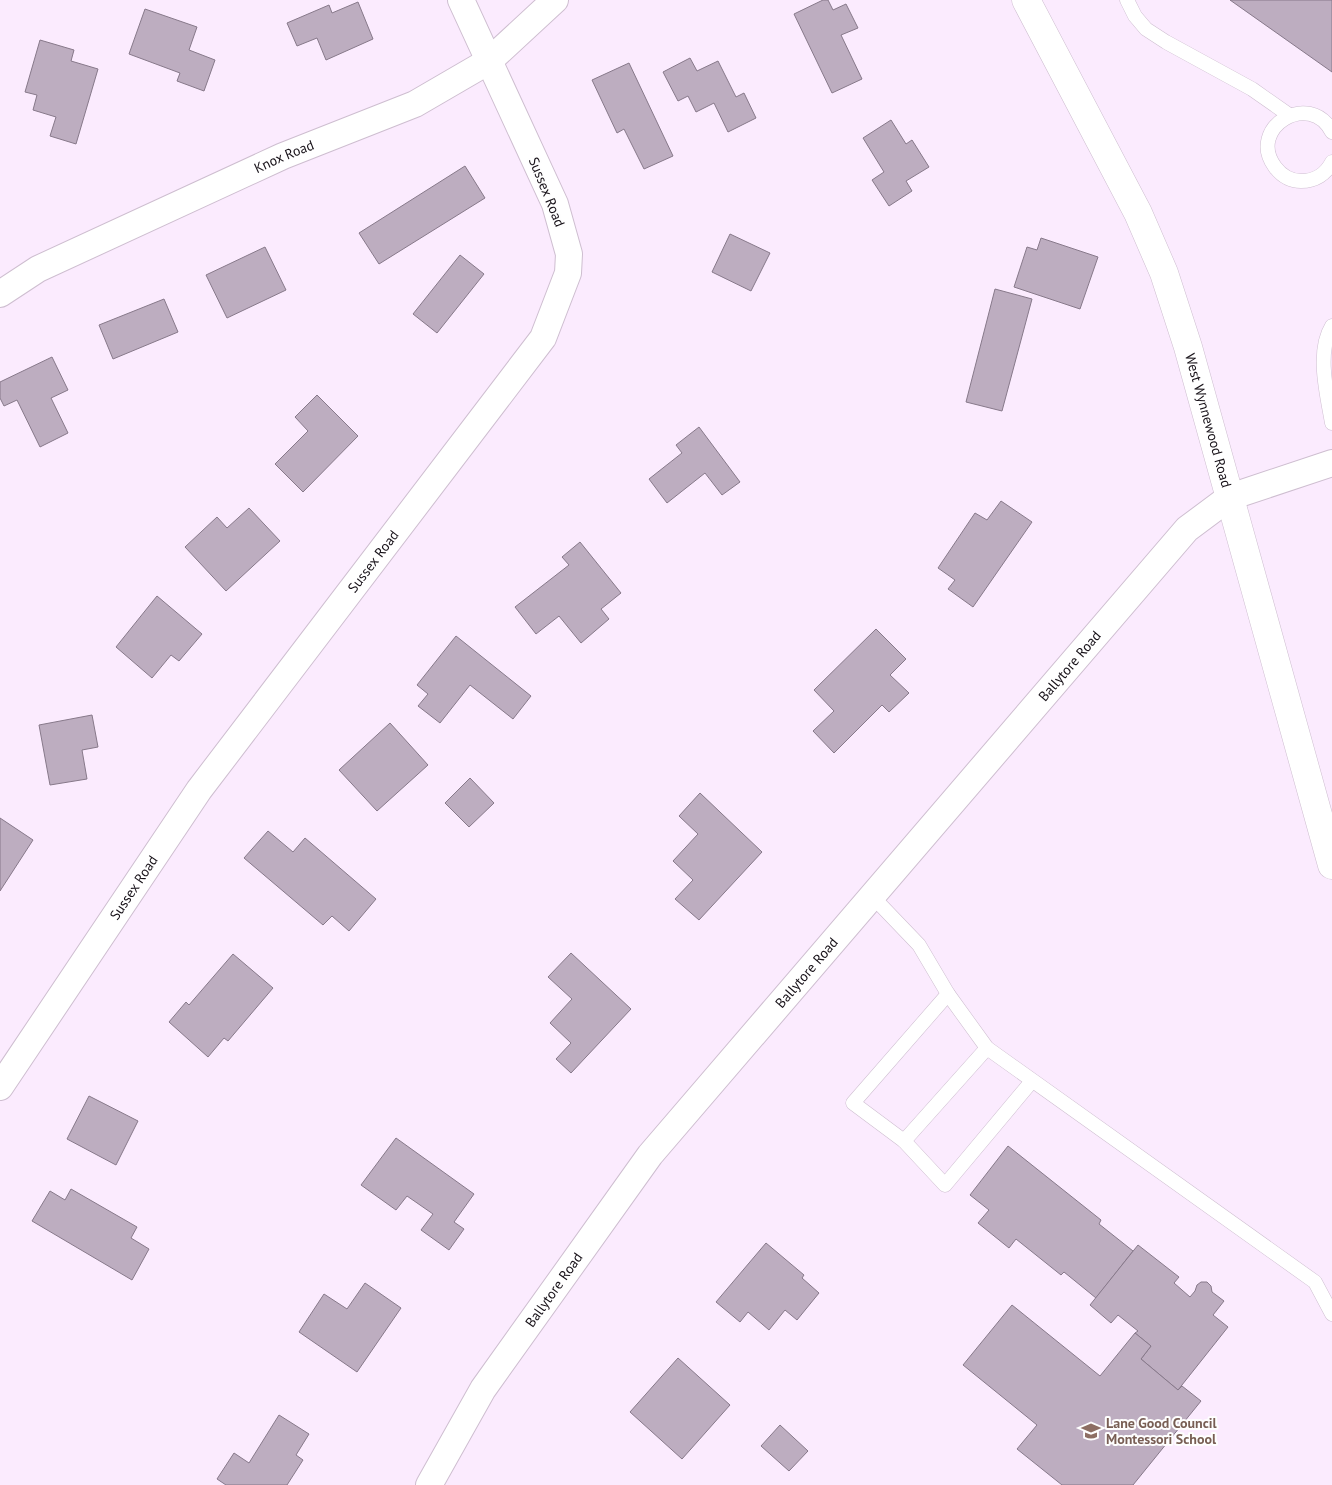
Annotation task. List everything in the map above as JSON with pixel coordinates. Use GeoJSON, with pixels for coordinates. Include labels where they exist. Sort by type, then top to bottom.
{"type":"FeatureCollection","features":[{"type":"Feature","properties":{"kind":"main road","name":"West Wynnewood Road"},"geometry":{"type":"LineString","coordinates":[[1026,0],[1138,213],[1164,273],[1188,347],[1332,864]]}},
{"type":"Feature","properties":{"kind":"street","name":"Sussex Road"},"geometry":{"type":"LineString","coordinates":[[0,1087],[199,790],[543,338],[568,273],[570,254],[555,204],[461,0]]}},
{"type":"Feature","properties":{"kind":"street","name":"Knox Road"},"geometry":{"type":"LineString","coordinates":[[0,294],[38,269],[274,160],[415,104],[489,61],[555,0]]}},
{"type":"Feature","properties":{"kind":"street","name":"Ballytore Road"},"geometry":{"type":"LineString","coordinates":[[430,1485],[484,1389],[650,1155],[1187,529],[1230,497],[1332,463]]}},
{"type":"Feature","properties":{"kind":"lane"},"geometry":{"type":"LineString","coordinates":[[1127,0],[1135,16],[1146,29],[1252,89],[1290,115]]}},
{"type":"Feature","properties":{"kind":"lane"},"geometry":{"type":"LineString","coordinates":[[1332,132],[1321,119],[1311,114],[1300,113],[1280,120],[1273,128],[1268,139],[1268,151],[1271,162],[1287,178],[1298,181],[1310,180],[1320,176],[1329,168],[1332,162]]}},
{"type":"Feature","properties":{"kind":"lane"},"geometry":{"type":"LineString","coordinates":[[1332,326],[1328,333],[1325,350],[1324,380],[1332,423]]}},
{"type":"Feature","properties":{"kind":"lane"},"geometry":{"type":"LineString","coordinates":[[872,896],[919,945],[948,994],[987,1048],[1315,1282],[1332,1314]]}},
{"type":"Feature","properties":{"kind":"lane"},"geometry":{"type":"LineString","coordinates":[[948,994],[853,1103],[904,1141],[945,1185],[1032,1081]]}},
{"type":"Feature","properties":{"kind":"lane"},"geometry":{"type":"LineString","coordinates":[[904,1141],[987,1048]]}},
{"type":"Feature","properties":{"kind":"building"},"geometry":{"type":"Polygon","coordinates":[[[823,0],[828,0],[833,10],[846,4],[858,28],[841,35],[862,79],[832,93],[794,14],[823,0]]]}},
{"type":"Feature","properties":{"kind":"building"},"geometry":{"type":"Polygon","coordinates":[[[1230,0],[1332,0],[1332,72],[1230,0]]]}},
{"type":"Feature","properties":{"kind":"building"},"geometry":{"type":"Polygon","coordinates":[[[358,2],[373,39],[326,60],[317,38],[297,46],[287,23],[329,5],[332,13],[358,2]]]}},
{"type":"Feature","properties":{"kind":"building"},"geometry":{"type":"Polygon","coordinates":[[[145,9],[197,27],[189,50],[215,60],[204,91],[177,81],[180,73],[129,54],[145,9]]]}},
{"type":"Feature","properties":{"kind":"building"},"geometry":{"type":"Polygon","coordinates":[[[40,40],[74,50],[71,61],[98,69],[76,144],[50,136],[56,117],[33,110],[37,95],[25,92],[40,40]]]}},
{"type":"Feature","properties":{"kind":"building"},"geometry":{"type":"Polygon","coordinates":[[[690,58],[697,71],[718,61],[736,97],[744,93],[756,118],[728,132],[714,103],[696,112],[688,96],[678,101],[663,72],[690,58]]]}},
{"type":"Feature","properties":{"kind":"building"},"geometry":{"type":"Polygon","coordinates":[[[629,63],[673,156],[644,169],[624,129],[617,133],[592,80],[629,63]]]}},
{"type":"Feature","properties":{"kind":"building"},"geometry":{"type":"Polygon","coordinates":[[[891,120],[906,144],[912,140],[929,167],[906,181],[912,191],[889,206],[872,180],[884,172],[863,138],[891,120]]]}},
{"type":"Feature","properties":{"kind":"building"},"geometry":{"type":"Polygon","coordinates":[[[465,166],[485,198],[379,264],[359,233],[465,166]]]}},
{"type":"Feature","properties":{"kind":"building"},"geometry":{"type":"Polygon","coordinates":[[[730,234],[770,253],[751,291],[712,272],[730,234]]]}},
{"type":"Feature","properties":{"kind":"building"},"geometry":{"type":"Polygon","coordinates":[[[1041,238],[1098,257],[1080,309],[1014,287],[1027,247],[1037,250],[1041,238]]]}},
{"type":"Feature","properties":{"kind":"building"},"geometry":{"type":"Polygon","coordinates":[[[265,247],[286,290],[227,318],[206,275],[265,247]]]}},
{"type":"Feature","properties":{"kind":"building"},"geometry":{"type":"Polygon","coordinates":[[[460,255],[484,274],[437,333],[413,314],[460,255]]]}},
{"type":"Feature","properties":{"kind":"building"},"geometry":{"type":"Polygon","coordinates":[[[995,289],[1032,299],[1002,411],[966,402],[995,289]]]}},
{"type":"Feature","properties":{"kind":"building"},"geometry":{"type":"Polygon","coordinates":[[[164,299],[178,332],[113,359],[99,325],[164,299]]]}},
{"type":"Feature","properties":{"kind":"building"},"geometry":{"type":"Polygon","coordinates":[[[52,357],[68,390],[51,398],[68,433],[40,447],[17,400],[4,406],[0,398],[0,382],[52,357]]]}},
{"type":"Feature","properties":{"kind":"building"},"geometry":{"type":"Polygon","coordinates":[[[317,395],[358,436],[303,492],[275,464],[308,431],[295,417],[317,395]]]}},
{"type":"Feature","properties":{"kind":"building"},"geometry":{"type":"Polygon","coordinates":[[[699,427],[740,482],[722,495],[705,473],[667,503],[649,479],[682,453],[676,445],[699,427]]]}},
{"type":"Feature","properties":{"kind":"building"},"geometry":{"type":"Polygon","coordinates":[[[1001,501],[1032,522],[973,607],[948,589],[955,580],[938,568],[975,513],[987,520],[1001,501]]]}},
{"type":"Feature","properties":{"kind":"building"},"geometry":{"type":"Polygon","coordinates":[[[249,508],[280,541],[226,591],[185,547],[217,517],[227,528],[249,508]]]}},
{"type":"Feature","properties":{"kind":"building"},"geometry":{"type":"Polygon","coordinates":[[[580,542],[621,593],[601,609],[609,619],[581,643],[559,616],[536,634],[515,607],[569,565],[562,557],[580,542]]]}},
{"type":"Feature","properties":{"kind":"building"},"geometry":{"type":"Polygon","coordinates":[[[157,596],[202,634],[179,661],[171,655],[152,678],[116,647],[157,596]]]}},
{"type":"Feature","properties":{"kind":"building"},"geometry":{"type":"Polygon","coordinates":[[[876,629],[906,659],[890,675],[909,693],[889,712],[882,705],[834,753],[813,731],[834,711],[814,690],[876,629]]]}},
{"type":"Feature","properties":{"kind":"building"},"geometry":{"type":"Polygon","coordinates":[[[456,636],[531,696],[513,719],[470,685],[440,723],[418,706],[428,694],[417,685],[456,636]]]}},
{"type":"Feature","properties":{"kind":"building"},"geometry":{"type":"Polygon","coordinates":[[[92,715],[98,747],[82,750],[87,779],[50,785],[39,725],[92,715]]]}},
{"type":"Feature","properties":{"kind":"building"},"geometry":{"type":"Polygon","coordinates":[[[390,723],[428,765],[377,811],[339,770],[390,723]]]}},
{"type":"Feature","properties":{"kind":"building"},"geometry":{"type":"Polygon","coordinates":[[[470,778],[494,803],[469,827],[445,803],[470,778]]]}},
{"type":"Feature","properties":{"kind":"building"},"geometry":{"type":"Polygon","coordinates":[[[700,793],[762,852],[699,920],[675,899],[693,880],[673,861],[698,834],[679,816],[700,793]]]}},
{"type":"Feature","properties":{"kind":"building"},"geometry":{"type":"Polygon","coordinates":[[[0,818],[33,840],[0,891],[0,818]]]}},
{"type":"Feature","properties":{"kind":"building"},"geometry":{"type":"Polygon","coordinates":[[[268,831],[293,852],[305,838],[376,899],[349,931],[332,916],[323,925],[244,858],[268,831]]]}},
{"type":"Feature","properties":{"kind":"building"},"geometry":{"type":"Polygon","coordinates":[[[571,953],[631,1009],[571,1073],[556,1059],[571,1043],[550,1023],[572,999],[548,977],[571,953]]]}},
{"type":"Feature","properties":{"kind":"building"},"geometry":{"type":"Polygon","coordinates":[[[233,954],[273,988],[228,1041],[224,1038],[208,1057],[169,1022],[186,1002],[189,1005],[233,954]]]}},
{"type":"Feature","properties":{"kind":"building"},"geometry":{"type":"Polygon","coordinates":[[[89,1096],[138,1121],[116,1165],[67,1139],[89,1096]]]}},
{"type":"Feature","properties":{"kind":"building"},"geometry":{"type":"Polygon","coordinates":[[[396,1138],[474,1194],[454,1222],[464,1229],[449,1250],[421,1230],[433,1214],[407,1196],[396,1210],[361,1185],[396,1138]]]}},
{"type":"Feature","properties":{"kind":"building"},"geometry":{"type":"Polygon","coordinates":[[[1008,1146],[1101,1220],[1099,1224],[1133,1251],[1096,1298],[1064,1272],[1061,1275],[1016,1239],[1009,1248],[978,1223],[989,1210],[970,1195],[1008,1146]]]}},
{"type":"Feature","properties":{"kind":"building"},"geometry":{"type":"Polygon","coordinates":[[[71,1189],[137,1227],[131,1238],[149,1249],[132,1280],[32,1221],[50,1191],[65,1200],[71,1189]]]}},
{"type":"Feature","properties":{"kind":"building"},"geometry":{"type":"Polygon","coordinates":[[[766,1243],[804,1275],[802,1278],[819,1293],[797,1320],[785,1310],[769,1330],[748,1312],[740,1322],[716,1302],[766,1243]]]}},
{"type":"Feature","properties":{"kind":"building"},"geometry":{"type":"Polygon","coordinates":[[[1138,1245],[1179,1277],[1174,1283],[1190,1297],[1197,1285],[1201,1282],[1207,1282],[1211,1286],[1212,1292],[1224,1301],[1213,1315],[1228,1327],[1178,1390],[1141,1359],[1151,1346],[1135,1333],[1138,1331],[1118,1315],[1111,1323],[1090,1305],[1138,1245]]]}},
{"type":"Feature","properties":{"kind":"building"},"geometry":{"type":"Polygon","coordinates":[[[365,1283],[401,1308],[357,1372],[299,1332],[324,1294],[347,1309],[365,1283]]]}},
{"type":"Feature","properties":{"kind":"building"},"geometry":{"type":"Polygon","coordinates":[[[1012,1305],[1100,1376],[1135,1333],[1151,1346],[1141,1359],[1178,1390],[1182,1386],[1201,1401],[1133,1485],[1062,1485],[1017,1449],[1037,1425],[963,1365],[1012,1305]]]}},
{"type":"Feature","properties":{"kind":"building"},"geometry":{"type":"Polygon","coordinates":[[[678,1358],[730,1405],[682,1459],[630,1412],[678,1358]]]}},
{"type":"Feature","properties":{"kind":"building"},"geometry":{"type":"Polygon","coordinates":[[[279,1415],[309,1434],[296,1455],[303,1460],[287,1485],[226,1485],[217,1479],[234,1453],[249,1463],[279,1415]]]}},
{"type":"Feature","properties":{"kind":"building"},"geometry":{"type":"Polygon","coordinates":[[[780,1425],[808,1451],[789,1471],[761,1446],[780,1425]]]}},
{"type":"Feature","properties":{"kind":"place","name":"Lane Good Council Montessori School"},"geometry":{"type":"Point","coordinates":[1091,1431]}}]}
